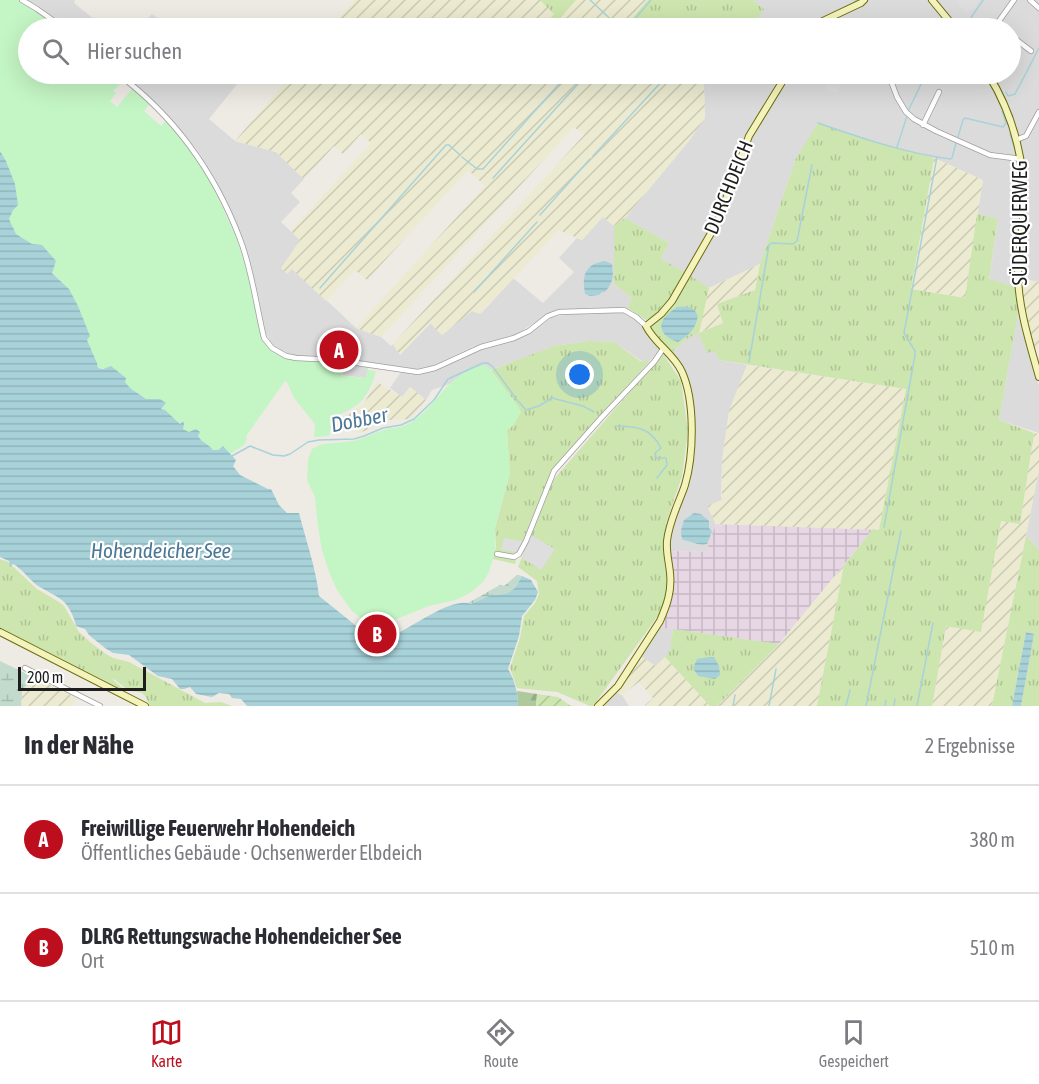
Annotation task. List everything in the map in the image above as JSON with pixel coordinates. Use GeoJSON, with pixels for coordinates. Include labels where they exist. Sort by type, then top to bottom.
{"type":"FeatureCollection","features":[{"type":"Feature","properties":{"kind":"street"},"geometry":{"type":"LineString","coordinates":[[22,0],[50,18]]}},
{"type":"Feature","properties":{"kind":"street"},"geometry":{"type":"LineString","coordinates":[[831,17],[864,0]]}},
{"type":"Feature","properties":{"kind":"street"},"geometry":{"type":"LineString","coordinates":[[932,0],[946,18]]}},
{"type":"Feature","properties":{"kind":"street"},"geometry":{"type":"LineString","coordinates":[[1001,18],[1014,0]]}},
{"type":"Feature","properties":{"kind":"street"},"geometry":{"type":"LineString","coordinates":[[1030,0],[1039,8]]}},
{"type":"Feature","properties":{"kind":"street"},"geometry":{"type":"LineString","coordinates":[[1021,43],[1031,51]]}},
{"type":"Feature","properties":{"kind":"street"},"geometry":{"type":"LineString","coordinates":[[130,84],[172,123],[192,147],[207,171],[239,238],[264,338],[272,348],[286,356],[336,360],[414,372],[423,371],[435,368],[481,347],[520,336],[548,316],[559,312],[624,310],[646,326],[663,349],[674,358],[689,393],[691,454],[690,466],[671,522],[667,542],[669,600],[660,621],[618,686],[598,706]]}},
{"type":"Feature","properties":{"kind":"street","name":"DURCHDEICH"},"geometry":{"type":"LineString","coordinates":[[646,326],[672,301],[718,221],[749,136],[781,84]]}},
{"type":"Feature","properties":{"kind":"street"},"geometry":{"type":"LineString","coordinates":[[892,84],[906,112],[923,125],[990,155],[1021,159]]}},
{"type":"Feature","properties":{"kind":"street","name":"SÜDERQUERWEG"},"geometry":{"type":"LineString","coordinates":[[994,84],[1009,116],[1021,159],[1024,206],[1018,283],[1026,328],[1039,377]]}},
{"type":"Feature","properties":{"kind":"street"},"geometry":{"type":"LineString","coordinates":[[923,125],[939,92]]}},
{"type":"Feature","properties":{"kind":"street"},"geometry":{"type":"LineString","coordinates":[[1016,140],[1026,136],[1039,113]]}},
{"type":"Feature","properties":{"kind":"street"},"geometry":{"type":"LineString","coordinates":[[497,554],[514,557],[519,554],[554,471],[654,362],[663,349]]}},
{"type":"Feature","properties":{"kind":"street"},"geometry":{"type":"LineString","coordinates":[[0,633],[145,706]]}},
{"type":"Feature","properties":{"kind":"street"},"geometry":{"type":"LineString","coordinates":[[25,668],[100,706]]}},
{"type":"Feature","properties":{"kind":"shaded area"},"geometry":{"type":"Polygon","coordinates":[[[26,0],[75,0],[74,3],[93,18],[56,18],[26,0]]]}},
{"type":"Feature","properties":{"kind":"shaded area"},"geometry":{"type":"Polygon","coordinates":[[[753,0],[1039,0],[1039,282],[1015,277],[1016,287],[989,280],[998,220],[977,214],[983,180],[934,158],[819,123],[796,158],[760,264],[709,288],[661,259],[669,243],[625,218],[705,118],[704,84],[1021,84],[1021,18],[757,18],[763,9],[753,0]]]}},
{"type":"Feature","properties":{"kind":"shaded area"},"geometry":{"type":"Polygon","coordinates":[[[956,0],[980,0],[967,15],[956,0]]]}},
{"type":"Feature","properties":{"kind":"shaded area"},"geometry":{"type":"Polygon","coordinates":[[[135,84],[237,84],[209,119],[235,141],[276,152],[304,179],[291,193],[300,202],[281,222],[300,240],[292,268],[356,328],[381,337],[391,346],[393,344],[400,355],[431,323],[442,335],[472,311],[481,314],[513,278],[543,303],[574,272],[559,258],[577,238],[582,240],[603,216],[614,226],[614,284],[632,298],[627,309],[597,309],[548,314],[515,335],[472,347],[428,368],[412,369],[335,357],[296,356],[284,352],[272,344],[265,331],[240,234],[214,177],[196,148],[161,108],[135,84]]]}},
{"type":"Feature","properties":{"kind":"shaded area"},"geometry":{"type":"Polygon","coordinates":[[[827,84],[840,84],[836,94],[825,89],[827,84]]]}},
{"type":"Feature","properties":{"kind":"shaded area"},"geometry":{"type":"Polygon","coordinates":[[[624,313],[639,321],[660,349],[649,362],[646,359],[643,362],[614,342],[589,341],[554,346],[432,390],[426,400],[410,387],[402,397],[390,388],[401,372],[429,372],[473,353],[530,333],[551,318],[567,314],[624,313]]]}},
{"type":"Feature","properties":{"kind":"shaded area"},"geometry":{"type":"Polygon","coordinates":[[[1018,314],[1039,386],[1039,433],[999,420],[1018,314]]]}},
{"type":"Feature","properties":{"kind":"shaded area"},"geometry":{"type":"Polygon","coordinates":[[[333,332],[347,333],[346,341],[331,343],[333,332]]]}},
{"type":"Feature","properties":{"kind":"shaded area"},"geometry":{"type":"Polygon","coordinates":[[[698,333],[715,351],[719,360],[747,365],[729,411],[722,461],[722,500],[707,506],[716,524],[707,552],[670,551],[672,534],[688,479],[695,441],[692,394],[687,377],[670,354],[685,340],[698,333]]]}},
{"type":"Feature","properties":{"kind":"shaded area"},"geometry":{"type":"Polygon","coordinates":[[[342,362],[368,366],[366,378],[341,375],[342,362]]]}},
{"type":"Feature","properties":{"kind":"shaded area"},"geometry":{"type":"Polygon","coordinates":[[[1039,469],[1039,550],[1026,536],[1039,469]]]}},
{"type":"Feature","properties":{"kind":"shaded area"},"geometry":{"type":"Polygon","coordinates":[[[716,524],[873,529],[779,644],[657,627],[667,615],[672,594],[670,551],[706,552],[716,524]]]}},
{"type":"Feature","properties":{"kind":"shaded area"},"geometry":{"type":"Polygon","coordinates":[[[531,535],[555,549],[541,570],[522,558],[531,535]]]}},
{"type":"Feature","properties":{"kind":"shaded area"},"geometry":{"type":"Polygon","coordinates":[[[504,538],[522,541],[519,550],[515,552],[501,550],[504,538]]]}},
{"type":"Feature","properties":{"kind":"shaded area"},"geometry":{"type":"Polygon","coordinates":[[[657,627],[673,629],[670,652],[656,666],[640,656],[657,627]]]}},
{"type":"Feature","properties":{"kind":"shaded area"},"geometry":{"type":"Polygon","coordinates":[[[615,692],[622,695],[629,706],[603,706],[615,692]]]}},
{"type":"Feature","properties":{"kind":"green space"},"geometry":{"type":"Polygon","coordinates":[[[0,0],[17,0],[48,18],[18,18],[18,84],[120,84],[113,91],[116,93],[110,101],[117,107],[133,88],[150,103],[144,111],[161,126],[166,120],[188,145],[208,176],[236,237],[246,268],[261,335],[268,347],[287,358],[342,362],[342,376],[366,378],[367,370],[376,371],[364,398],[335,419],[329,436],[314,437],[315,424],[294,398],[285,381],[246,436],[244,445],[230,454],[223,446],[218,450],[213,450],[198,436],[183,429],[183,422],[180,424],[154,400],[146,399],[130,390],[125,382],[108,368],[98,368],[69,289],[52,272],[32,244],[16,234],[9,219],[14,200],[14,184],[0,151],[0,0]]]}},
{"type":"Feature","properties":{"kind":"green space"},"geometry":{"type":"Polygon","coordinates":[[[355,0],[648,0],[633,18],[339,18],[355,0]]]}},
{"type":"Feature","properties":{"kind":"green space"},"geometry":{"type":"Polygon","coordinates":[[[540,0],[576,0],[561,18],[551,18],[554,14],[540,0]]]}},
{"type":"Feature","properties":{"kind":"green space"},"geometry":{"type":"Polygon","coordinates":[[[648,0],[753,0],[764,9],[758,18],[633,18],[648,0]]]}},
{"type":"Feature","properties":{"kind":"green space"},"geometry":{"type":"Polygon","coordinates":[[[283,84],[704,84],[705,118],[625,218],[614,226],[603,217],[582,240],[559,230],[480,314],[472,311],[442,335],[430,323],[400,355],[393,344],[584,135],[574,127],[381,337],[356,328],[485,186],[468,170],[367,280],[355,270],[326,301],[292,269],[287,274],[281,268],[300,240],[291,231],[371,143],[361,134],[343,154],[334,146],[304,179],[276,152],[235,141],[283,84]]]}},
{"type":"Feature","properties":{"kind":"green space"},"geometry":{"type":"Polygon","coordinates":[[[818,123],[934,158],[911,289],[965,298],[977,214],[998,219],[989,279],[1016,287],[1018,314],[999,420],[1034,433],[1020,524],[1001,521],[981,632],[946,626],[932,706],[817,706],[844,565],[873,529],[879,530],[906,389],[719,360],[715,351],[707,353],[698,333],[685,340],[670,354],[650,328],[673,305],[691,276],[709,288],[699,333],[723,323],[717,304],[755,290],[760,264],[796,158],[818,123]]]}},
{"type":"Feature","properties":{"kind":"green space"},"geometry":{"type":"Polygon","coordinates":[[[934,158],[983,180],[965,298],[911,289],[934,158]]]}},
{"type":"Feature","properties":{"kind":"green space"},"geometry":{"type":"Polygon","coordinates":[[[625,218],[669,243],[661,259],[686,273],[659,312],[646,320],[627,309],[632,298],[614,284],[614,226],[625,218]]]}},
{"type":"Feature","properties":{"kind":"green space"},"geometry":{"type":"Polygon","coordinates":[[[760,264],[755,290],[717,304],[723,323],[698,333],[709,288],[760,264]]]}},
{"type":"Feature","properties":{"kind":"green space"},"geometry":{"type":"Polygon","coordinates":[[[1022,279],[1039,282],[1039,349],[1034,350],[1022,298],[1022,279]]]}},
{"type":"Feature","properties":{"kind":"green space"},"geometry":{"type":"Polygon","coordinates":[[[589,341],[614,342],[640,361],[643,362],[646,359],[649,362],[554,467],[515,564],[493,559],[496,547],[495,528],[510,473],[507,431],[514,424],[520,410],[491,370],[554,346],[589,341]]]}},
{"type":"Feature","properties":{"kind":"green space"},"geometry":{"type":"Polygon","coordinates":[[[663,354],[681,381],[688,431],[682,476],[666,523],[664,554],[667,593],[660,613],[593,706],[557,692],[517,688],[510,668],[520,638],[524,616],[539,594],[537,581],[518,567],[554,479],[663,354]]]}},
{"type":"Feature","properties":{"kind":"green space"},"geometry":{"type":"Polygon","coordinates":[[[486,365],[514,400],[521,413],[507,431],[510,473],[495,527],[495,552],[489,572],[483,582],[470,593],[455,600],[429,606],[389,622],[365,621],[352,611],[337,590],[322,550],[315,497],[307,480],[308,460],[312,449],[323,444],[357,440],[384,430],[407,425],[420,416],[462,374],[486,365]]]}},
{"type":"Feature","properties":{"kind":"green space"},"geometry":{"type":"Polygon","coordinates":[[[747,365],[906,389],[879,530],[716,524],[707,506],[722,500],[722,461],[729,411],[747,365]]]}},
{"type":"Feature","properties":{"kind":"green space"},"geometry":{"type":"Polygon","coordinates":[[[377,382],[402,397],[410,387],[426,400],[410,419],[388,420],[358,433],[336,422],[362,406],[377,382]]]}},
{"type":"Feature","properties":{"kind":"green space"},"geometry":{"type":"Polygon","coordinates":[[[1034,433],[1039,434],[1039,469],[992,706],[932,706],[946,626],[981,631],[1001,521],[1020,524],[1034,433]]]}},
{"type":"Feature","properties":{"kind":"green space"},"geometry":{"type":"Polygon","coordinates":[[[1026,536],[1039,550],[1039,706],[1021,706],[1034,634],[1026,632],[1012,706],[992,706],[1026,536]]]}},
{"type":"Feature","properties":{"kind":"green space"},"geometry":{"type":"Polygon","coordinates":[[[0,559],[8,562],[37,589],[64,606],[79,632],[106,654],[129,662],[205,703],[221,702],[232,706],[150,706],[142,693],[128,690],[114,679],[126,693],[62,663],[64,657],[60,662],[0,632],[0,559]]]}},
{"type":"Feature","properties":{"kind":"green space"},"geometry":{"type":"Polygon","coordinates":[[[844,565],[817,706],[717,706],[779,644],[844,565]]]}},
{"type":"Feature","properties":{"kind":"green space"},"geometry":{"type":"Polygon","coordinates":[[[517,575],[522,576],[515,588],[506,594],[491,595],[471,604],[468,603],[500,585],[504,586],[517,575]]]}},
{"type":"Feature","properties":{"kind":"green space"},"geometry":{"type":"Polygon","coordinates":[[[673,629],[779,644],[717,706],[710,706],[665,657],[670,651],[673,629]]]}},
{"type":"Feature","properties":{"kind":"green space"},"geometry":{"type":"Polygon","coordinates":[[[640,656],[656,666],[665,657],[710,706],[646,706],[653,698],[639,682],[622,695],[615,692],[640,656]]]}},
{"type":"Feature","properties":{"kind":"green space"},"geometry":{"type":"Polygon","coordinates":[[[0,661],[35,678],[22,690],[21,706],[0,706],[0,661]]]}},
{"type":"Feature","properties":{"kind":"green space"},"geometry":{"type":"Polygon","coordinates":[[[35,678],[77,698],[71,706],[21,706],[22,690],[35,678]]]}},
{"type":"Feature","properties":{"kind":"green space"},"geometry":{"type":"Polygon","coordinates":[[[517,691],[537,694],[536,706],[518,706],[517,691]]]}},
{"type":"Feature","properties":{"kind":"green space"},"geometry":{"type":"Polygon","coordinates":[[[537,694],[558,697],[571,706],[536,706],[537,694]]]}},
{"type":"Feature","properties":{"kind":"water","name":"Hohendeicher See"},"geometry":{"type":"Polygon","coordinates":[[[0,151],[15,184],[18,205],[9,219],[16,234],[32,244],[42,245],[56,261],[52,273],[69,289],[78,306],[90,336],[87,340],[98,368],[111,366],[126,378],[125,382],[130,388],[146,399],[160,399],[166,403],[161,409],[180,424],[183,421],[183,429],[189,432],[196,429],[200,432],[199,438],[213,450],[218,450],[223,446],[236,460],[233,466],[240,475],[271,489],[279,505],[287,513],[299,513],[319,596],[378,642],[455,604],[471,604],[491,595],[506,594],[515,588],[522,576],[531,580],[538,592],[535,600],[522,616],[519,636],[508,669],[516,687],[518,706],[247,706],[241,699],[232,698],[229,694],[219,693],[212,697],[196,694],[190,687],[180,689],[172,679],[158,676],[129,655],[113,653],[105,648],[85,629],[76,626],[63,601],[38,586],[13,564],[10,567],[9,561],[0,557],[0,151]]]}},
{"type":"Feature","properties":{"kind":"water"},"geometry":{"type":"Polygon","coordinates":[[[605,261],[612,264],[613,276],[610,286],[599,295],[585,294],[586,272],[593,265],[605,261]]]}},
{"type":"Feature","properties":{"kind":"water"},"geometry":{"type":"Polygon","coordinates":[[[677,307],[690,307],[698,316],[691,331],[678,342],[666,336],[661,326],[666,316],[677,307]]]}},
{"type":"Feature","properties":{"kind":"water"},"geometry":{"type":"Polygon","coordinates":[[[694,513],[701,514],[709,521],[709,528],[712,531],[707,544],[683,540],[681,530],[684,520],[694,513]]]}},
{"type":"Feature","properties":{"kind":"water"},"geometry":{"type":"Polygon","coordinates":[[[1026,632],[1034,634],[1021,706],[1012,706],[1026,632]]]}},
{"type":"Feature","properties":{"kind":"water"},"geometry":{"type":"Polygon","coordinates":[[[714,657],[719,666],[720,675],[715,679],[698,676],[693,668],[697,659],[714,657]]]}},
{"type":"Feature","properties":{"kind":"waterway"},"geometry":{"type":"LineString","coordinates":[[590,0],[609,18]]}},
{"type":"Feature","properties":{"kind":"waterway"},"geometry":{"type":"LineString","coordinates":[[636,18],[651,0]]}},
{"type":"Feature","properties":{"kind":"waterway"},"geometry":{"type":"LineString","coordinates":[[971,18],[983,0]]}},
{"type":"Feature","properties":{"kind":"waterway"},"geometry":{"type":"LineString","coordinates":[[1021,82],[1039,48]]}},
{"type":"Feature","properties":{"kind":"waterway"},"geometry":{"type":"LineString","coordinates":[[462,157],[477,169],[483,169],[559,84]]}},
{"type":"Feature","properties":{"kind":"waterway"},"geometry":{"type":"LineString","coordinates":[[493,178],[578,84]]}},
{"type":"Feature","properties":{"kind":"waterway"},"geometry":{"type":"LineString","coordinates":[[593,156],[659,84]]}},
{"type":"Feature","properties":{"kind":"waterway"},"geometry":{"type":"LineString","coordinates":[[909,109],[921,84]]}},
{"type":"Feature","properties":{"kind":"waterway"},"geometry":{"type":"LineString","coordinates":[[1006,92],[1008,96],[1015,94],[1020,84]]}},
{"type":"Feature","properties":{"kind":"waterway"},"geometry":{"type":"LineString","coordinates":[[958,137],[965,118],[1003,127],[1006,123],[1002,111]]}},
{"type":"Feature","properties":{"kind":"waterway"},"geometry":{"type":"LineString","coordinates":[[897,147],[907,116]]}},
{"type":"Feature","properties":{"kind":"waterway"},"geometry":{"type":"LineString","coordinates":[[818,123],[900,149],[950,159],[956,143]]}},
{"type":"Feature","properties":{"kind":"waterway"},"geometry":{"type":"LineString","coordinates":[[1010,134],[1014,147]]}},
{"type":"Feature","properties":{"kind":"waterway"},"geometry":{"type":"LineString","coordinates":[[320,288],[446,145],[460,155]]}},
{"type":"Feature","properties":{"kind":"waterway"},"geometry":{"type":"LineString","coordinates":[[884,527],[915,355],[904,333],[937,157]]}},
{"type":"Feature","properties":{"kind":"waterway"},"geometry":{"type":"LineString","coordinates":[[540,215],[590,159]]}},
{"type":"Feature","properties":{"kind":"waterway"},"geometry":{"type":"LineString","coordinates":[[749,362],[769,245],[772,243],[793,244],[797,241],[812,165]]}},
{"type":"Feature","properties":{"kind":"waterway"},"geometry":{"type":"LineString","coordinates":[[474,292],[537,222]]}},
{"type":"Feature","properties":{"kind":"waterway","name":"Dobber"},"geometry":{"type":"LineString","coordinates":[[232,456],[250,446],[273,455],[284,456],[308,442],[354,439],[383,428],[401,425],[414,419],[434,400],[448,379],[483,363],[488,363],[493,367],[526,410],[539,406],[552,398],[583,406],[594,412]]}},
{"type":"Feature","properties":{"kind":"waterway","name":"Dobber"},"geometry":{"type":"LineString","coordinates":[[616,426],[643,430],[657,441],[661,448],[655,453],[656,458],[666,458],[667,465],[657,478]]}},
{"type":"Feature","properties":{"kind":"waterway"},"geometry":{"type":"LineString","coordinates":[[866,706],[901,531]]}},
{"type":"Feature","properties":{"kind":"waterway"},"geometry":{"type":"LineString","coordinates":[[917,706],[933,623]]}},
{"type":"Feature","properties":{"kind":"waterway"},"geometry":{"type":"LineString","coordinates":[[769,706],[776,669]]}},
{"type":"Feature","properties":{"kind":"waterway"},"geometry":{"type":"LineString","coordinates":[[846,706],[850,690]]}},
{"type":"Feature","properties":{"kind":"waterway"},"geometry":{"type":"LineString","coordinates":[[733,706],[735,695]]}},
{"type":"Feature","properties":{"kind":"waterway"},"geometry":{"type":"LineString","coordinates":[[894,706],[895,699]]}},
{"type":"Feature","properties":{"kind":"waterway"},"geometry":{"type":"LineString","coordinates":[[885,706],[886,700]]}},
{"type":"Feature","properties":{"kind":"place","name":"Freiwillige Feuerwehr Hohendeich"},"geometry":{"type":"Point","coordinates":[339,350]}},
{"type":"Feature","properties":{"kind":"place","name":"DLRG Rettungswache Hohendeicher See"},"geometry":{"type":"Point","coordinates":[377,634]}}]}
